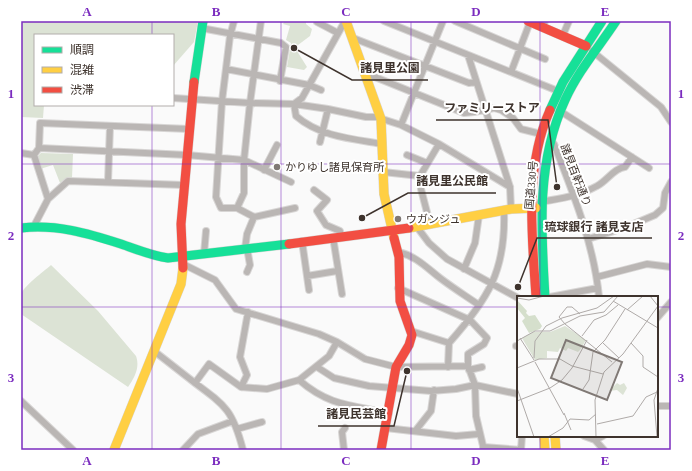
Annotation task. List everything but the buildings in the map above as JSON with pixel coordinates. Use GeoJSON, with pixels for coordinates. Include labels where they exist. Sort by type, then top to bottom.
{"type":"FeatureCollection","features":[{"type":"Feature","properties":{"kind":"main road"},"geometry":{"type":"LineString","coordinates":[[346,21],[381,119],[384,194],[398,252],[400,271],[398,288],[400,301],[412,335],[409,345],[396,367],[389,413],[381,450]]}},
{"type":"Feature","properties":{"kind":"main road"},"geometry":{"type":"LineString","coordinates":[[529,21],[544,24],[586,46]]}},
{"type":"Feature","properties":{"kind":"main road","name":"国道330号"},"geometry":{"type":"LineString","coordinates":[[545,296],[533,173],[541,136],[558,91],[602,21]]}},
{"type":"Feature","properties":{"kind":"main road","name":"国道330号"},"geometry":{"type":"LineString","coordinates":[[536,296],[537,206],[542,169],[560,110],[595,52],[616,21]]}},
{"type":"Feature","properties":{"kind":"main road"},"geometry":{"type":"LineString","coordinates":[[114,450],[179,289],[183,261],[181,228],[184,185],[194,70],[202,24]]}},
{"type":"Feature","properties":{"kind":"main road"},"geometry":{"type":"LineString","coordinates":[[21,228],[34,226],[54,226],[72,228],[150,254],[183,261],[204,254],[393,231],[537,206]]}},
{"type":"Feature","properties":{"kind":"main road"},"geometry":{"type":"LineString","coordinates":[[544,437],[545,450]]}},
{"type":"Feature","properties":{"kind":"main road"},"geometry":{"type":"LineString","coordinates":[[555,437],[556,450]]}},
{"type":"Feature","properties":{"kind":"street"},"geometry":{"type":"LineString","coordinates":[[234,21],[222,101],[217,158],[217,201],[221,208],[237,208],[254,217],[295,208]]}},
{"type":"Feature","properties":{"kind":"street"},"geometry":{"type":"LineString","coordinates":[[237,208],[244,193],[244,160],[252,76],[261,21]]}},
{"type":"Feature","properties":{"kind":"street"},"geometry":{"type":"LineString","coordinates":[[294,104],[302,98],[346,21]]}},
{"type":"Feature","properties":{"kind":"street"},"geometry":{"type":"LineString","coordinates":[[384,21],[558,91]]}},
{"type":"Feature","properties":{"kind":"street"},"geometry":{"type":"LineString","coordinates":[[401,125],[443,21]]}},
{"type":"Feature","properties":{"kind":"street"},"geometry":{"type":"LineString","coordinates":[[455,21],[545,59]]}},
{"type":"Feature","properties":{"kind":"street"},"geometry":{"type":"LineString","coordinates":[[511,72],[529,21]]}},
{"type":"Feature","properties":{"kind":"street"},"geometry":{"type":"LineString","coordinates":[[563,35],[569,21]]}},
{"type":"Feature","properties":{"kind":"street"},"geometry":{"type":"LineString","coordinates":[[317,22],[338,33]]}},
{"type":"Feature","properties":{"kind":"street"},"geometry":{"type":"LineString","coordinates":[[202,24],[231,34],[282,43],[286,47],[280,81]]}},
{"type":"Feature","properties":{"kind":"street"},"geometry":{"type":"LineString","coordinates":[[353,38],[468,83],[476,82]]}},
{"type":"Feature","properties":{"kind":"street"},"geometry":{"type":"LineString","coordinates":[[586,46],[661,107],[671,122]]}},
{"type":"Feature","properties":{"kind":"street"},"geometry":{"type":"LineString","coordinates":[[448,367],[449,343],[470,320],[491,285],[499,267],[510,187],[468,55]]}},
{"type":"Feature","properties":{"kind":"street"},"geometry":{"type":"LineString","coordinates":[[226,69],[252,76],[309,86],[321,90]]}},
{"type":"Feature","properties":{"kind":"street"},"geometry":{"type":"LineString","coordinates":[[365,73],[464,113],[486,109]]}},
{"type":"Feature","properties":{"kind":"street"},"geometry":{"type":"LineString","coordinates":[[174,98],[294,104],[366,117],[376,117],[401,125],[439,144],[510,187]]}},
{"type":"Feature","properties":{"kind":"street"},"geometry":{"type":"LineString","coordinates":[[294,104],[296,116],[303,122],[323,132],[383,144]]}},
{"type":"Feature","properties":{"kind":"street","name":"諸見百軒通り"},"geometry":{"type":"LineString","coordinates":[[486,109],[494,108],[501,110],[513,118],[521,129],[541,136],[554,144],[574,196],[588,239],[597,277],[599,296]]}},
{"type":"Feature","properties":{"kind":"street"},"geometry":{"type":"LineString","coordinates":[[320,142],[328,109]]}},
{"type":"Feature","properties":{"kind":"street"},"geometry":{"type":"LineString","coordinates":[[560,110],[649,168]]}},
{"type":"Feature","properties":{"kind":"street"},"geometry":{"type":"LineString","coordinates":[[34,154],[39,148],[40,123],[189,129]]}},
{"type":"Feature","properties":{"kind":"street"},"geometry":{"type":"LineString","coordinates":[[108,182],[110,126]]}},
{"type":"Feature","properties":{"kind":"street"},"geometry":{"type":"LineString","coordinates":[[430,224],[421,189],[420,176],[439,144]]}},
{"type":"Feature","properties":{"kind":"street"},"geometry":{"type":"LineString","coordinates":[[264,170],[277,145]]}},
{"type":"Feature","properties":{"kind":"street"},"geometry":{"type":"LineString","coordinates":[[39,148],[187,155],[244,160],[291,182]]}},
{"type":"Feature","properties":{"kind":"street"},"geometry":{"type":"LineString","coordinates":[[21,153],[34,154]]}},
{"type":"Feature","properties":{"kind":"street"},"geometry":{"type":"LineString","coordinates":[[34,154],[48,199]]}},
{"type":"Feature","properties":{"kind":"street"},"geometry":{"type":"LineString","coordinates":[[407,155],[427,163]]}},
{"type":"Feature","properties":{"kind":"street"},"geometry":{"type":"LineString","coordinates":[[537,206],[574,196],[597,186],[610,177],[619,168],[625,167],[632,157]]}},
{"type":"Feature","properties":{"kind":"street"},"geometry":{"type":"LineString","coordinates":[[383,172],[420,176]]}},
{"type":"Feature","properties":{"kind":"street"},"geometry":{"type":"LineString","coordinates":[[34,226],[48,199],[68,181],[184,185]]}},
{"type":"Feature","properties":{"kind":"street"},"geometry":{"type":"LineString","coordinates":[[588,239],[624,228],[655,215],[663,208],[664,193],[671,182]]}},
{"type":"Feature","properties":{"kind":"street"},"geometry":{"type":"LineString","coordinates":[[314,190],[327,200],[317,211],[326,225],[340,231],[337,237],[337,271],[342,294]]}},
{"type":"Feature","properties":{"kind":"street"},"geometry":{"type":"LineString","coordinates":[[464,269],[475,243],[479,215]]}},
{"type":"Feature","properties":{"kind":"street"},"geometry":{"type":"LineString","coordinates":[[247,272],[250,265],[246,248],[247,234],[254,217]]}},
{"type":"Feature","properties":{"kind":"street"},"geometry":{"type":"LineString","coordinates":[[417,226],[429,242],[446,259],[491,285],[517,298]]}},
{"type":"Feature","properties":{"kind":"street"},"geometry":{"type":"LineString","coordinates":[[204,254],[206,231]]}},
{"type":"Feature","properties":{"kind":"street"},"geometry":{"type":"LineString","coordinates":[[302,241],[309,290]]}},
{"type":"Feature","properties":{"kind":"street"},"geometry":{"type":"LineString","coordinates":[[398,252],[419,260],[438,277],[479,305]]}},
{"type":"Feature","properties":{"kind":"street"},"geometry":{"type":"LineString","coordinates":[[183,261],[215,280],[236,309],[318,334],[337,342],[366,359],[396,367],[482,367]]}},
{"type":"Feature","properties":{"kind":"street"},"geometry":{"type":"LineString","coordinates":[[597,277],[647,264],[671,267]]}},
{"type":"Feature","properties":{"kind":"street"},"geometry":{"type":"LineString","coordinates":[[307,276],[337,271]]}},
{"type":"Feature","properties":{"kind":"street"},"geometry":{"type":"LineString","coordinates":[[398,288],[470,320],[487,338]]}},
{"type":"Feature","properties":{"kind":"street"},"geometry":{"type":"LineString","coordinates":[[555,296],[598,288]]}},
{"type":"Feature","properties":{"kind":"street"},"geometry":{"type":"LineString","coordinates":[[658,317],[671,302]]}},
{"type":"Feature","properties":{"kind":"street"},"geometry":{"type":"LineString","coordinates":[[241,388],[247,375],[240,358],[248,312]]}},
{"type":"Feature","properties":{"kind":"street"},"geometry":{"type":"LineString","coordinates":[[411,331],[449,343]]}},
{"type":"Feature","properties":{"kind":"street"},"geometry":{"type":"LineString","coordinates":[[494,336],[487,338],[484,344],[468,354],[469,368],[475,385],[476,416],[479,434],[483,448],[521,450],[522,437]]}},
{"type":"Feature","properties":{"kind":"street"},"geometry":{"type":"LineString","coordinates":[[195,383],[209,364],[241,388],[267,389],[299,380],[329,356],[337,342]]}},
{"type":"Feature","properties":{"kind":"street"},"geometry":{"type":"LineString","coordinates":[[154,352],[219,401],[227,409],[237,429],[242,450]]}},
{"type":"Feature","properties":{"kind":"street"},"geometry":{"type":"LineString","coordinates":[[317,367],[334,378],[350,383],[393,389],[456,389],[475,385],[517,394]]}},
{"type":"Feature","properties":{"kind":"street"},"geometry":{"type":"LineString","coordinates":[[299,380],[316,394],[334,402],[389,413]]}},
{"type":"Feature","properties":{"kind":"street"},"geometry":{"type":"LineString","coordinates":[[416,430],[431,411],[434,390]]}},
{"type":"Feature","properties":{"kind":"street"},"geometry":{"type":"LineString","coordinates":[[21,401],[68,449]]}},
{"type":"Feature","properties":{"kind":"street"},"geometry":{"type":"LineString","coordinates":[[658,406],[671,406]]}},
{"type":"Feature","properties":{"kind":"street"},"geometry":{"type":"LineString","coordinates":[[183,450],[198,434],[233,421]]}},
{"type":"Feature","properties":{"kind":"street"},"geometry":{"type":"LineString","coordinates":[[237,429],[262,422]]}},
{"type":"Feature","properties":{"kind":"street"},"geometry":{"type":"LineString","coordinates":[[344,450],[342,432],[345,428]]}},
{"type":"Feature","properties":{"kind":"street"},"geometry":{"type":"LineString","coordinates":[[386,428],[416,430],[456,436],[479,434]]}},
{"type":"Feature","properties":{"kind":"street"},"geometry":{"type":"LineString","coordinates":[[587,437],[595,440],[604,450]]}},
{"type":"Feature","properties":{"kind":"street"},"geometry":{"type":"LineString","coordinates":[[595,440],[601,437]]}},
{"type":"Feature","properties":{"kind":"shaded area"},"geometry":{"type":"Polygon","coordinates":[[[21,21],[198,21],[194,42],[174,65],[174,34],[34,34],[34,106],[44,106],[43,118],[21,117],[21,21]]]}},
{"type":"Feature","properties":{"kind":"shaded area"},"geometry":{"type":"Polygon","coordinates":[[[285,21],[306,21],[306,24],[312,29],[310,36],[298,45],[297,51],[307,67],[304,70],[287,67],[291,43],[286,40],[290,26],[283,24],[285,21]]]}},
{"type":"Feature","properties":{"kind":"shaded area"},"geometry":{"type":"Polygon","coordinates":[[[41,153],[73,154],[72,178],[65,179],[60,183],[53,165],[40,169],[37,157],[41,153]]]}},
{"type":"Feature","properties":{"kind":"shaded area"},"geometry":{"type":"Polygon","coordinates":[[[51,265],[98,311],[136,356],[136,372],[128,387],[21,314],[21,294],[23,290],[51,265]]]}},
{"type":"Feature","properties":{"kind":"traffic: fast"},"geometry":{"type":"LineString","coordinates":[[194,82],[203,21]]}},
{"type":"Feature","properties":{"kind":"traffic: fast"},"geometry":{"type":"LineString","coordinates":[[550,110],[563,82],[602,21]]}},
{"type":"Feature","properties":{"kind":"traffic: fast"},"geometry":{"type":"LineString","coordinates":[[545,296],[542,222],[545,172],[549,148],[556,124],[570,89],[582,69],[616,21]]}},
{"type":"Feature","properties":{"kind":"traffic: fast"},"geometry":{"type":"LineString","coordinates":[[21,228],[47,227],[71,230],[168,258],[289,244]]}},
{"type":"Feature","properties":{"kind":"traffic: slow"},"geometry":{"type":"LineString","coordinates":[[346,21],[381,119],[384,194],[394,238]]}},
{"type":"Feature","properties":{"kind":"traffic: slow"},"geometry":{"type":"LineString","coordinates":[[409,228],[511,209],[536,208]]}},
{"type":"Feature","properties":{"kind":"traffic: slow"},"geometry":{"type":"LineString","coordinates":[[114,450],[181,284],[183,268]]}},
{"type":"Feature","properties":{"kind":"traffic: slow"},"geometry":{"type":"LineString","coordinates":[[544,437],[545,450]]}},
{"type":"Feature","properties":{"kind":"traffic: slow"},"geometry":{"type":"LineString","coordinates":[[555,437],[556,450]]}},
{"type":"Feature","properties":{"kind":"traffic: jam"},"geometry":{"type":"LineString","coordinates":[[528,21],[586,46]]}},
{"type":"Feature","properties":{"kind":"traffic: jam"},"geometry":{"type":"LineString","coordinates":[[183,268],[181,224],[194,82]]}},
{"type":"Feature","properties":{"kind":"traffic: jam"},"geometry":{"type":"LineString","coordinates":[[536,296],[532,226],[533,178],[536,155],[550,110]]}},
{"type":"Feature","properties":{"kind":"traffic: jam"},"geometry":{"type":"LineString","coordinates":[[289,244],[409,228]]}},
{"type":"Feature","properties":{"kind":"traffic: jam"},"geometry":{"type":"LineString","coordinates":[[381,450],[396,367],[409,345],[412,335],[400,301],[399,257],[394,238]]}},
{"type":"Feature","properties":{"kind":"place","name":"諸見里公園"},"geometry":{"type":"Point","coordinates":[294,48]}},
{"type":"Feature","properties":{"kind":"place","name":"かりゆし諸見保育所"},"geometry":{"type":"Point","coordinates":[277,167]}},
{"type":"Feature","properties":{"kind":"place","name":"ファミリーストア"},"geometry":{"type":"Point","coordinates":[557,187]}},
{"type":"Feature","properties":{"kind":"place","name":"諸見里公民館"},"geometry":{"type":"Point","coordinates":[362,218]}},
{"type":"Feature","properties":{"kind":"place","name":"ウガンジュ"},"geometry":{"type":"Point","coordinates":[398,219]}},
{"type":"Feature","properties":{"kind":"place","name":"琉球銀行 諸見支店"},"geometry":{"type":"Point","coordinates":[518,287]}},
{"type":"Feature","properties":{"kind":"place","name":"諸見民芸館"},"geometry":{"type":"Point","coordinates":[407,371]}}]}
